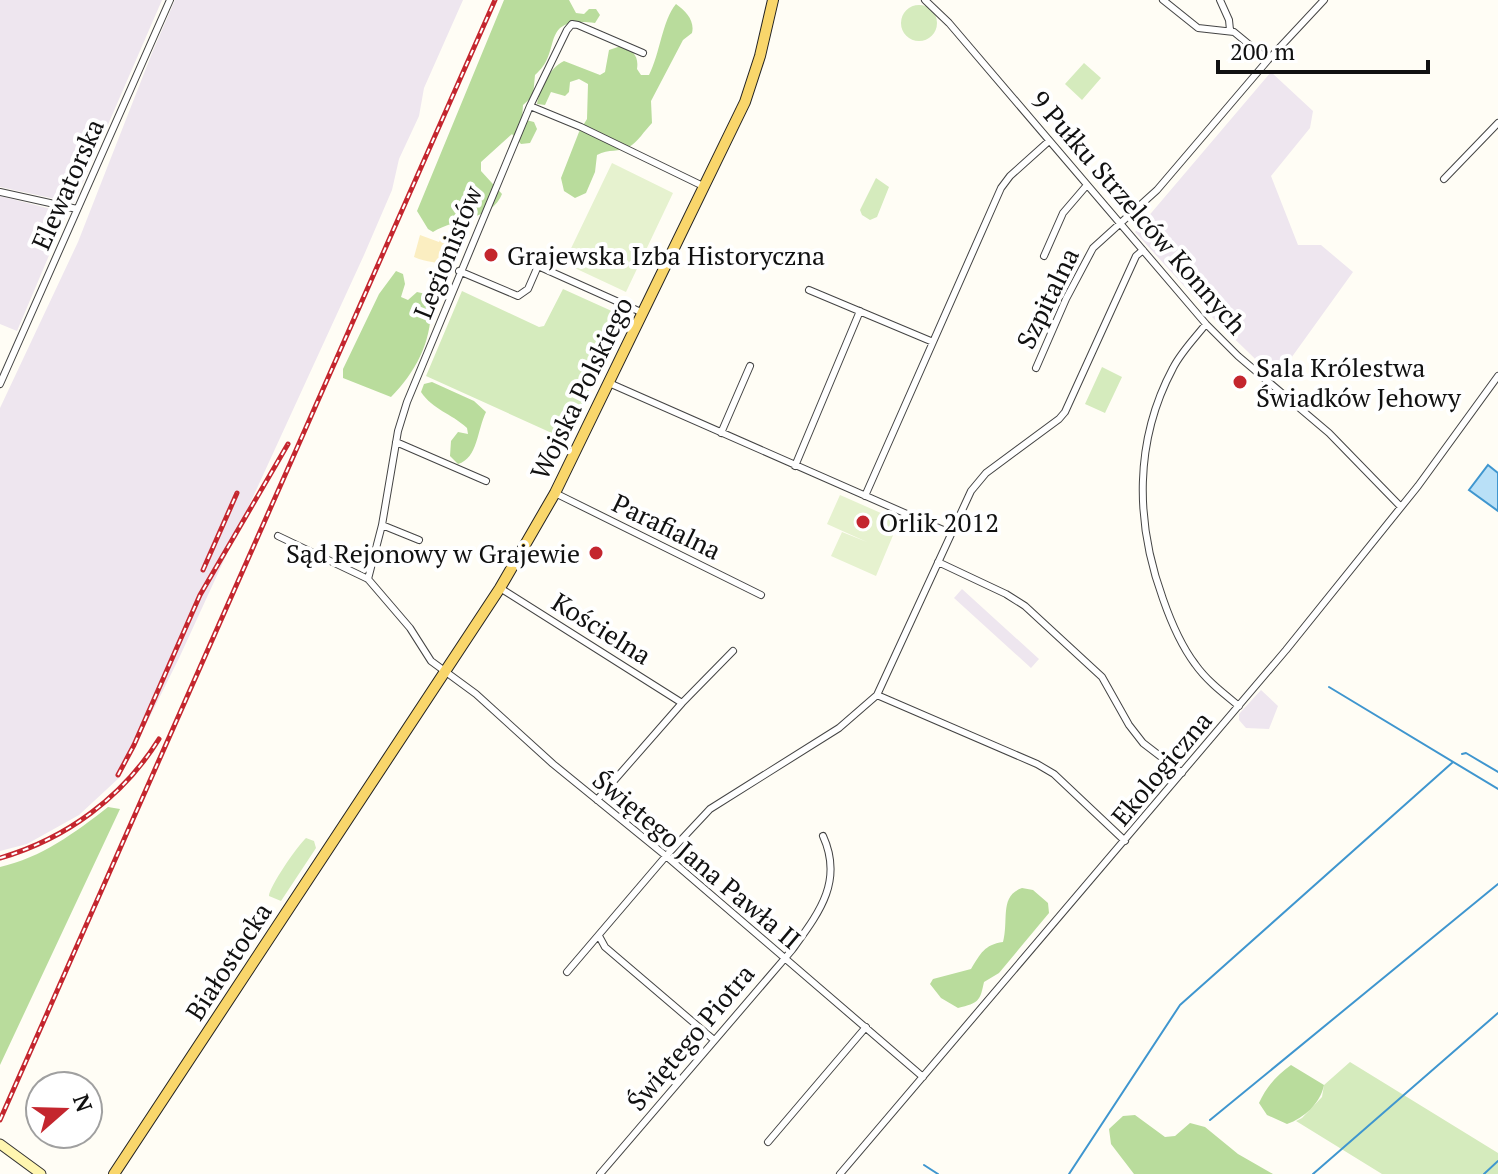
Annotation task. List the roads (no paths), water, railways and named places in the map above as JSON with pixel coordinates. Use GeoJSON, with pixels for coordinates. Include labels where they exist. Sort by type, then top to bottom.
{"type":"FeatureCollection","features":[{"type":"Feature","properties":{"kind":"main road","name":"Wojska Polskiego"},"geometry":{"type":"LineString","coordinates":[[379,771],[500,588],[555,493],[745,102],[764,43],[773,0]]}},
{"type":"Feature","properties":{"kind":"main road","name":"Białostocka"},"geometry":{"type":"LineString","coordinates":[[114,1174],[379,771]]}},
{"type":"Feature","properties":{"kind":"street","name":"Elewatorska"},"geometry":{"type":"LineString","coordinates":[[0,384],[170,0]]}},
{"type":"Feature","properties":{"kind":"street","name":"9 Pułku Strzelców Konnych"},"geometry":{"type":"LineString","coordinates":[[925,0],[949,23],[1206,324],[1329,433],[1401,507]]}},
{"type":"Feature","properties":{"kind":"street"},"geometry":{"type":"LineString","coordinates":[[1163,0],[1198,28],[1230,30],[1268,60]]}},
{"type":"Feature","properties":{"kind":"street"},"geometry":{"type":"LineString","coordinates":[[1220,0],[1230,30]]}},
{"type":"Feature","properties":{"kind":"street","name":"Szpitalna"},"geometry":{"type":"LineString","coordinates":[[1036,368],[1090,252],[1157,190],[1268,60],[1324,0]]}},
{"type":"Feature","properties":{"kind":"street","name":"Legionistów"},"geometry":{"type":"LineString","coordinates":[[368,579],[407,402],[530,106],[572,24],[643,53]]}},
{"type":"Feature","properties":{"kind":"street"},"geometry":{"type":"LineString","coordinates":[[530,106],[705,187]]}},
{"type":"Feature","properties":{"kind":"street"},"geometry":{"type":"LineString","coordinates":[[1444,179],[1498,123]]}},
{"type":"Feature","properties":{"kind":"street"},"geometry":{"type":"LineString","coordinates":[[865,496],[1001,188],[1049,141]]}},
{"type":"Feature","properties":{"kind":"street"},"geometry":{"type":"LineString","coordinates":[[1044,256],[1065,208],[1087,185]]}},
{"type":"Feature","properties":{"kind":"street"},"geometry":{"type":"LineString","coordinates":[[0,192],[77,209]]}},
{"type":"Feature","properties":{"kind":"street"},"geometry":{"type":"LineString","coordinates":[[567,972],[710,809],[839,728],[877,695],[967,499],[980,478],[1065,412],[1136,256],[1143,250]]}},
{"type":"Feature","properties":{"kind":"street"},"geometry":{"type":"LineString","coordinates":[[459,271],[518,296],[528,289],[538,266],[643,313]]}},
{"type":"Feature","properties":{"kind":"street"},"geometry":{"type":"LineString","coordinates":[[809,290],[933,342]]}},
{"type":"Feature","properties":{"kind":"street"},"geometry":{"type":"LineString","coordinates":[[795,466],[860,311]]}},
{"type":"Feature","properties":{"kind":"street"},"geometry":{"type":"LineString","coordinates":[[1206,324],[1171,370],[1151,425],[1144,456],[1143,521],[1155,577],[1180,642],[1210,683],[1239,706]]}},
{"type":"Feature","properties":{"kind":"street"},"geometry":{"type":"LineString","coordinates":[[721,433],[750,366]]}},
{"type":"Feature","properties":{"kind":"street","name":"Ekologiczna"},"geometry":{"type":"LineString","coordinates":[[840,1174],[1239,706],[1401,507],[1498,376]]}},
{"type":"Feature","properties":{"kind":"street"},"geometry":{"type":"LineString","coordinates":[[609,383],[950,533]]}},
{"type":"Feature","properties":{"kind":"street"},"geometry":{"type":"LineString","coordinates":[[396,442],[486,481]]}},
{"type":"Feature","properties":{"kind":"street","name":"Parafialna"},"geometry":{"type":"LineString","coordinates":[[555,493],[761,595]]}},
{"type":"Feature","properties":{"kind":"street"},"geometry":{"type":"LineString","coordinates":[[382,525],[419,540]]}},
{"type":"Feature","properties":{"kind":"street"},"geometry":{"type":"LineString","coordinates":[[278,536],[368,579]]}},
{"type":"Feature","properties":{"kind":"street"},"geometry":{"type":"LineString","coordinates":[[938,562],[1025,606],[1102,677],[1143,743],[1182,773]]}},
{"type":"Feature","properties":{"kind":"street","name":"Świętego Jana Pawła II"},"geometry":{"type":"LineString","coordinates":[[368,579],[409,625],[426,655],[444,672],[476,694],[505,723],[666,856],[923,1077]]}},
{"type":"Feature","properties":{"kind":"street","name":"Kościelna"},"geometry":{"type":"LineString","coordinates":[[500,588],[682,703]]}},
{"type":"Feature","properties":{"kind":"street"},"geometry":{"type":"LineString","coordinates":[[597,800],[682,703],[733,651]]}},
{"type":"Feature","properties":{"kind":"street"},"geometry":{"type":"LineString","coordinates":[[877,695],[1054,774],[1125,841]]}},
{"type":"Feature","properties":{"kind":"street","name":"Świętego Piotra"},"geometry":{"type":"LineString","coordinates":[[600,1174],[783,958],[826,900],[830,862],[823,836]]}},
{"type":"Feature","properties":{"kind":"street"},"geometry":{"type":"LineString","coordinates":[[599,936],[605,947],[714,1040]]}},
{"type":"Feature","properties":{"kind":"street"},"geometry":{"type":"LineString","coordinates":[[768,1142],[866,1027]]}},
{"type":"Feature","properties":{"kind":"street"},"geometry":{"type":"LineString","coordinates":[[0,1144],[41,1174]]}},
{"type":"Feature","properties":{"kind":"water"},"geometry":{"type":"Polygon","coordinates":[[[1488,465],[1498,473],[1498,511],[1469,490],[1488,465]]]}},
{"type":"Feature","properties":{"kind":"waterway"},"geometry":{"type":"LineString","coordinates":[[1329,687],[1498,789]]}},
{"type":"Feature","properties":{"kind":"waterway"},"geometry":{"type":"LineString","coordinates":[[1462,754],[1466,753],[1498,772]]}},
{"type":"Feature","properties":{"kind":"waterway"},"geometry":{"type":"LineString","coordinates":[[1069,1174],[1180,1005],[1453,762]]}},
{"type":"Feature","properties":{"kind":"waterway"},"geometry":{"type":"LineString","coordinates":[[1210,1120],[1498,884]]}},
{"type":"Feature","properties":{"kind":"waterway"},"geometry":{"type":"LineString","coordinates":[[1313,1174],[1498,1013]]}},
{"type":"Feature","properties":{"kind":"waterway"},"geometry":{"type":"LineString","coordinates":[[1484,1174],[1498,1161]]}},
{"type":"Feature","properties":{"kind":"waterway"},"geometry":{"type":"LineString","coordinates":[[924,1165],[938,1174]]}},
{"type":"Feature","properties":{"kind":"railway"},"geometry":{"type":"LineString","coordinates":[[0,1120],[495,0]]}},
{"type":"Feature","properties":{"kind":"railway"},"geometry":{"type":"LineString","coordinates":[[118,775],[200,595],[288,444]]}},
{"type":"Feature","properties":{"kind":"railway"},"geometry":{"type":"LineString","coordinates":[[203,570],[237,493]]}},
{"type":"Feature","properties":{"kind":"railway"},"geometry":{"type":"LineString","coordinates":[[0,858],[48,840],[91,813],[128,779],[159,739]]}},
{"type":"Feature","properties":{"kind":"place","name":"Grajewska Izba Historyczna"},"geometry":{"type":"Point","coordinates":[491,255]}},
{"type":"Feature","properties":{"kind":"place","name":"Sala Królestwa Świadków Jehowy"},"geometry":{"type":"Point","coordinates":[1240,382]}},
{"type":"Feature","properties":{"kind":"place","name":"Orlik 2012"},"geometry":{"type":"Point","coordinates":[863,522]}},
{"type":"Feature","properties":{"kind":"place","name":"Sąd Rejonowy w Grajewie"},"geometry":{"type":"Point","coordinates":[596,553]}}]}
